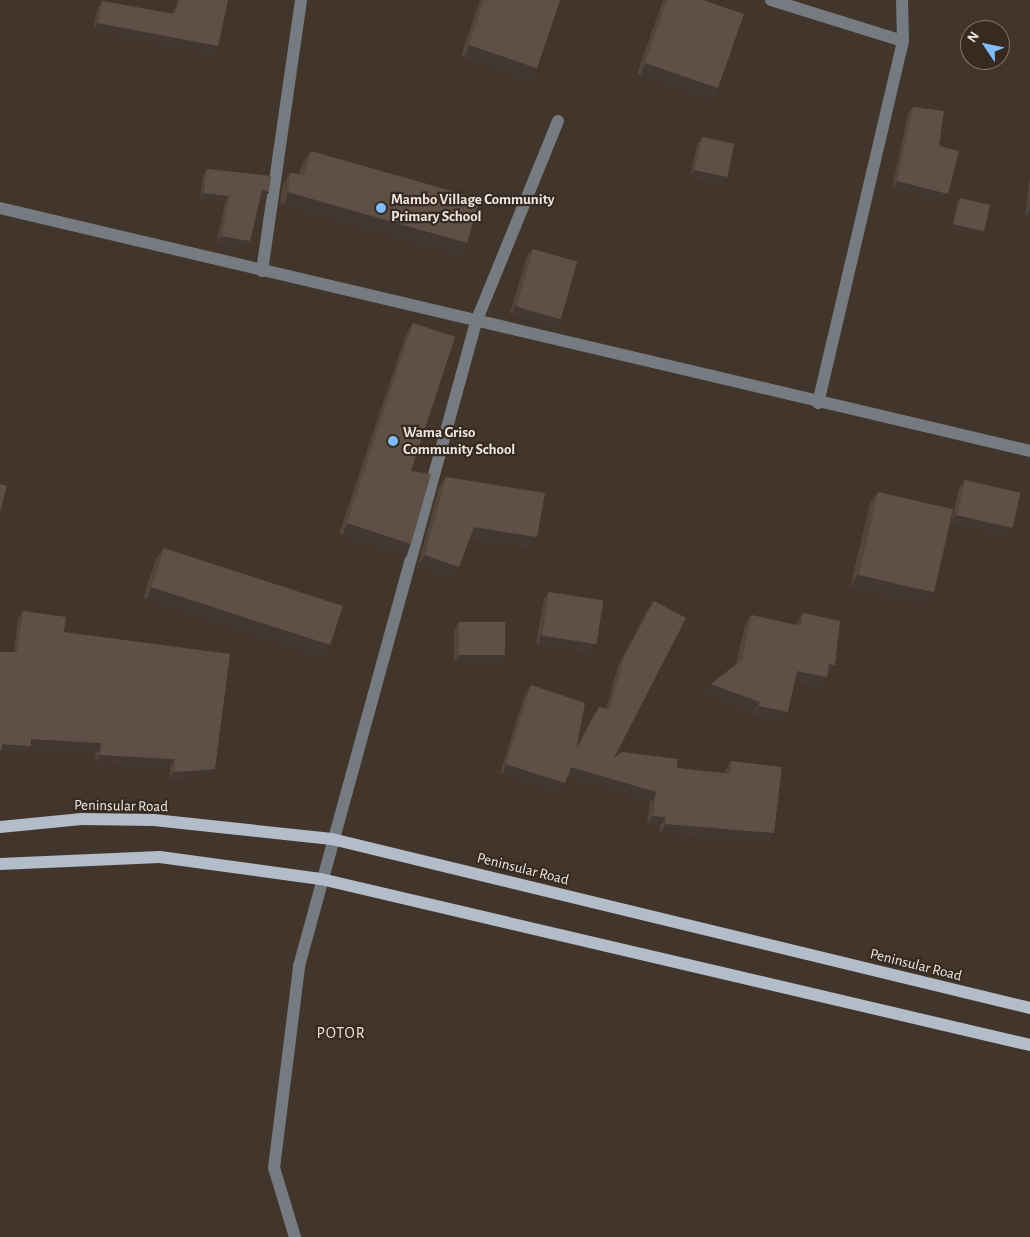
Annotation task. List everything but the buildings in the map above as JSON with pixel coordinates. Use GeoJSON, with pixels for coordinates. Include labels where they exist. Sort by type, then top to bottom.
{"type":"FeatureCollection","features":[{"type":"Feature","properties":{"kind":"main road","name":"Peninsular Road"},"geometry":{"type":"LineString","coordinates":[[0,827],[82,819],[154,820],[332,839],[1028,1007]]}},
{"type":"Feature","properties":{"kind":"main road"},"geometry":{"type":"LineString","coordinates":[[0,864],[160,857],[321,879],[1030,1045]]}},
{"type":"Feature","properties":{"kind":"street"},"geometry":{"type":"LineString","coordinates":[[262,271],[301,0]]}},
{"type":"Feature","properties":{"kind":"street"},"geometry":{"type":"LineString","coordinates":[[771,0],[903,41]]}},
{"type":"Feature","properties":{"kind":"street"},"geometry":{"type":"LineString","coordinates":[[818,403],[903,41],[902,0]]}},
{"type":"Feature","properties":{"kind":"street"},"geometry":{"type":"LineString","coordinates":[[294,1237],[274,1168],[299,966],[321,879],[476,322],[558,121]]}},
{"type":"Feature","properties":{"kind":"street"},"geometry":{"type":"LineString","coordinates":[[0,208],[818,403],[1030,451]]}},
{"type":"Feature","properties":{"kind":"place","name":"Mambo Village Community Primary School"},"geometry":{"type":"Point","coordinates":[381,208]}},
{"type":"Feature","properties":{"kind":"place","name":"Wama Griso Community School"},"geometry":{"type":"Point","coordinates":[393,441]}},
{"type":"Feature","properties":{"kind":"district","name":"POTOR"},"geometry":{"type":"Point","coordinates":[341,1033]}}]}
